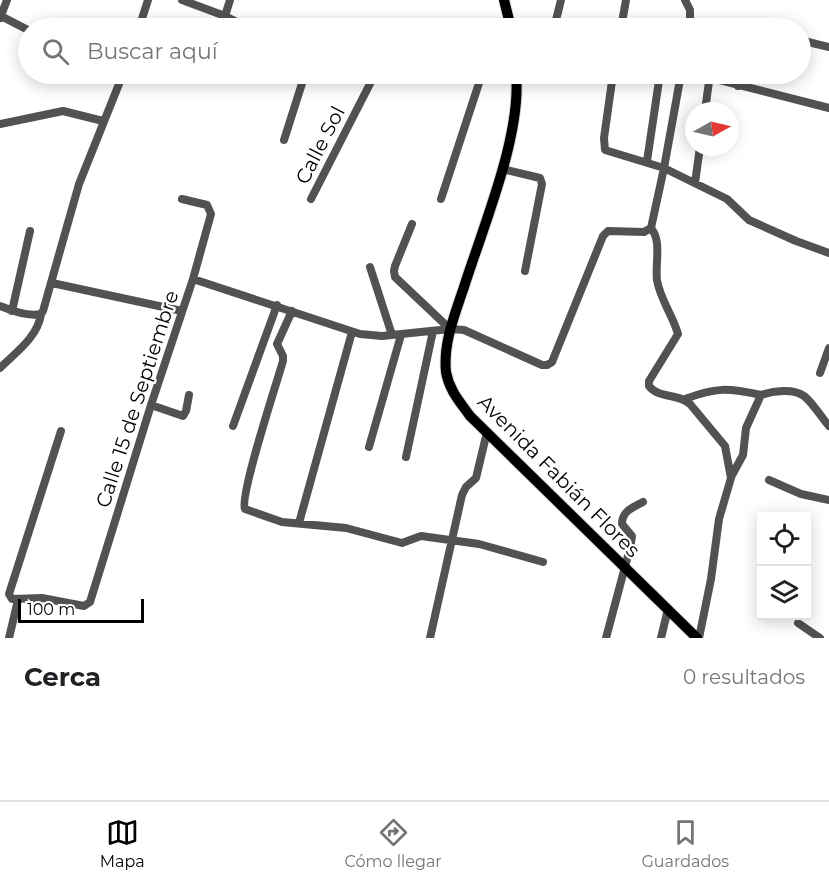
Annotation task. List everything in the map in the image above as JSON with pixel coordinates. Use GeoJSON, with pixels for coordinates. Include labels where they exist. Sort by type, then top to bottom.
{"type":"FeatureCollection","features":[{"type":"Feature","properties":{"kind":"main road"},"geometry":{"type":"LineString","coordinates":[[504,0],[511,18]]}},
{"type":"Feature","properties":{"kind":"main road","name":"Avenida Fabián Flores"},"geometry":{"type":"LineString","coordinates":[[517,84],[516,109],[502,170],[450,329],[445,353],[449,386],[470,416],[698,638]]}},
{"type":"Feature","properties":{"kind":"street"},"geometry":{"type":"LineString","coordinates":[[7,0],[1,17],[18,25]]}},
{"type":"Feature","properties":{"kind":"street"},"geometry":{"type":"LineString","coordinates":[[142,18],[148,0]]}},
{"type":"Feature","properties":{"kind":"street"},"geometry":{"type":"LineString","coordinates":[[182,0],[229,18]]}},
{"type":"Feature","properties":{"kind":"street"},"geometry":{"type":"LineString","coordinates":[[225,16],[230,0]]}},
{"type":"Feature","properties":{"kind":"street"},"geometry":{"type":"LineString","coordinates":[[556,18],[561,0]]}},
{"type":"Feature","properties":{"kind":"street"},"geometry":{"type":"LineString","coordinates":[[623,18],[626,0]]}},
{"type":"Feature","properties":{"kind":"street"},"geometry":{"type":"LineString","coordinates":[[685,0],[690,10],[690,18]]}},
{"type":"Feature","properties":{"kind":"street"},"geometry":{"type":"LineString","coordinates":[[811,42],[829,46]]}},
{"type":"Feature","properties":{"kind":"street"},"geometry":{"type":"LineString","coordinates":[[0,368],[35,332],[39,323],[79,184],[117,84]]}},
{"type":"Feature","properties":{"kind":"street"},"geometry":{"type":"LineString","coordinates":[[285,140],[302,84]]}},
{"type":"Feature","properties":{"kind":"street","name":"Calle Sol"},"geometry":{"type":"LineString","coordinates":[[311,200],[370,84]]}},
{"type":"Feature","properties":{"kind":"street"},"geometry":{"type":"LineString","coordinates":[[441,199],[480,84]]}},
{"type":"Feature","properties":{"kind":"street"},"geometry":{"type":"LineString","coordinates":[[612,84],[604,138],[605,150],[664,168],[727,200],[749,220],[829,253]]}},
{"type":"Feature","properties":{"kind":"street"},"geometry":{"type":"LineString","coordinates":[[647,161],[659,84]]}},
{"type":"Feature","properties":{"kind":"street"},"geometry":{"type":"LineString","coordinates":[[412,224],[395,266],[395,277],[450,329],[464,330],[542,366],[547,365],[552,362],[603,236],[609,231],[644,232],[651,228],[679,84]]}},
{"type":"Feature","properties":{"kind":"street"},"geometry":{"type":"LineString","coordinates":[[706,102],[709,84]]}},
{"type":"Feature","properties":{"kind":"street"},"geometry":{"type":"LineString","coordinates":[[733,84],[829,108]]}},
{"type":"Feature","properties":{"kind":"street"},"geometry":{"type":"LineString","coordinates":[[0,124],[63,111],[103,121]]}},
{"type":"Feature","properties":{"kind":"street"},"geometry":{"type":"LineString","coordinates":[[695,183],[699,156]]}},
{"type":"Feature","properties":{"kind":"street"},"geometry":{"type":"LineString","coordinates":[[502,170],[540,178],[542,184],[525,272]]}},
{"type":"Feature","properties":{"kind":"street"},"geometry":{"type":"LineString","coordinates":[[182,199],[207,205],[211,214],[194,279]]}},
{"type":"Feature","properties":{"kind":"street"},"geometry":{"type":"LineString","coordinates":[[651,228],[656,234],[657,242],[657,281],[678,334],[648,386],[657,393],[685,399],[707,391],[730,388],[761,395],[790,392],[803,396],[828,426]]}},
{"type":"Feature","properties":{"kind":"street"},"geometry":{"type":"LineString","coordinates":[[12,311],[30,231]]}},
{"type":"Feature","properties":{"kind":"street"},"geometry":{"type":"LineString","coordinates":[[369,447],[396,335],[370,267]]}},
{"type":"Feature","properties":{"kind":"street","name":"Calle 15 de Septiembre"},"geometry":{"type":"LineString","coordinates":[[14,599],[42,598],[84,606],[90,602],[151,405],[194,279],[352,332],[396,335],[450,329]]}},
{"type":"Feature","properties":{"kind":"street"},"geometry":{"type":"LineString","coordinates":[[52,283],[182,311]]}},
{"type":"Feature","properties":{"kind":"street"},"geometry":{"type":"LineString","coordinates":[[233,426],[277,305]]}},
{"type":"Feature","properties":{"kind":"street"},"geometry":{"type":"LineString","coordinates":[[0,306],[12,311],[41,315]]}},
{"type":"Feature","properties":{"kind":"street"},"geometry":{"type":"LineString","coordinates":[[292,311],[277,344],[283,361],[243,504],[245,509],[282,522],[346,528],[402,543],[421,536],[479,544],[543,562]]}},
{"type":"Feature","properties":{"kind":"street"},"geometry":{"type":"LineString","coordinates":[[406,457],[433,331]]}},
{"type":"Feature","properties":{"kind":"street"},"geometry":{"type":"LineString","coordinates":[[299,523],[352,332]]}},
{"type":"Feature","properties":{"kind":"street"},"geometry":{"type":"LineString","coordinates":[[820,373],[829,348]]}},
{"type":"Feature","properties":{"kind":"street"},"geometry":{"type":"LineString","coordinates":[[151,405],[183,416],[189,394]]}},
{"type":"Feature","properties":{"kind":"street"},"geometry":{"type":"LineString","coordinates":[[698,638],[711,579],[719,519],[731,478],[742,455],[746,428],[761,395]]}},
{"type":"Feature","properties":{"kind":"street"},"geometry":{"type":"LineString","coordinates":[[685,399],[706,420],[724,446],[731,478]]}},
{"type":"Feature","properties":{"kind":"street"},"geometry":{"type":"LineString","coordinates":[[9,638],[14,599],[9,594],[62,431]]}},
{"type":"Feature","properties":{"kind":"street"},"geometry":{"type":"LineString","coordinates":[[430,638],[462,495],[466,487],[476,478],[487,432]]}},
{"type":"Feature","properties":{"kind":"street"},"geometry":{"type":"LineString","coordinates":[[769,480],[801,494],[829,500]]}},
{"type":"Feature","properties":{"kind":"street"},"geometry":{"type":"LineString","coordinates":[[606,638],[632,536],[622,524],[622,517],[625,512],[643,502]]}},
{"type":"Feature","properties":{"kind":"street"},"geometry":{"type":"LineString","coordinates":[[661,638],[668,609]]}},
{"type":"Feature","properties":{"kind":"street"},"geometry":{"type":"LineString","coordinates":[[798,623],[820,638]]}}]}
